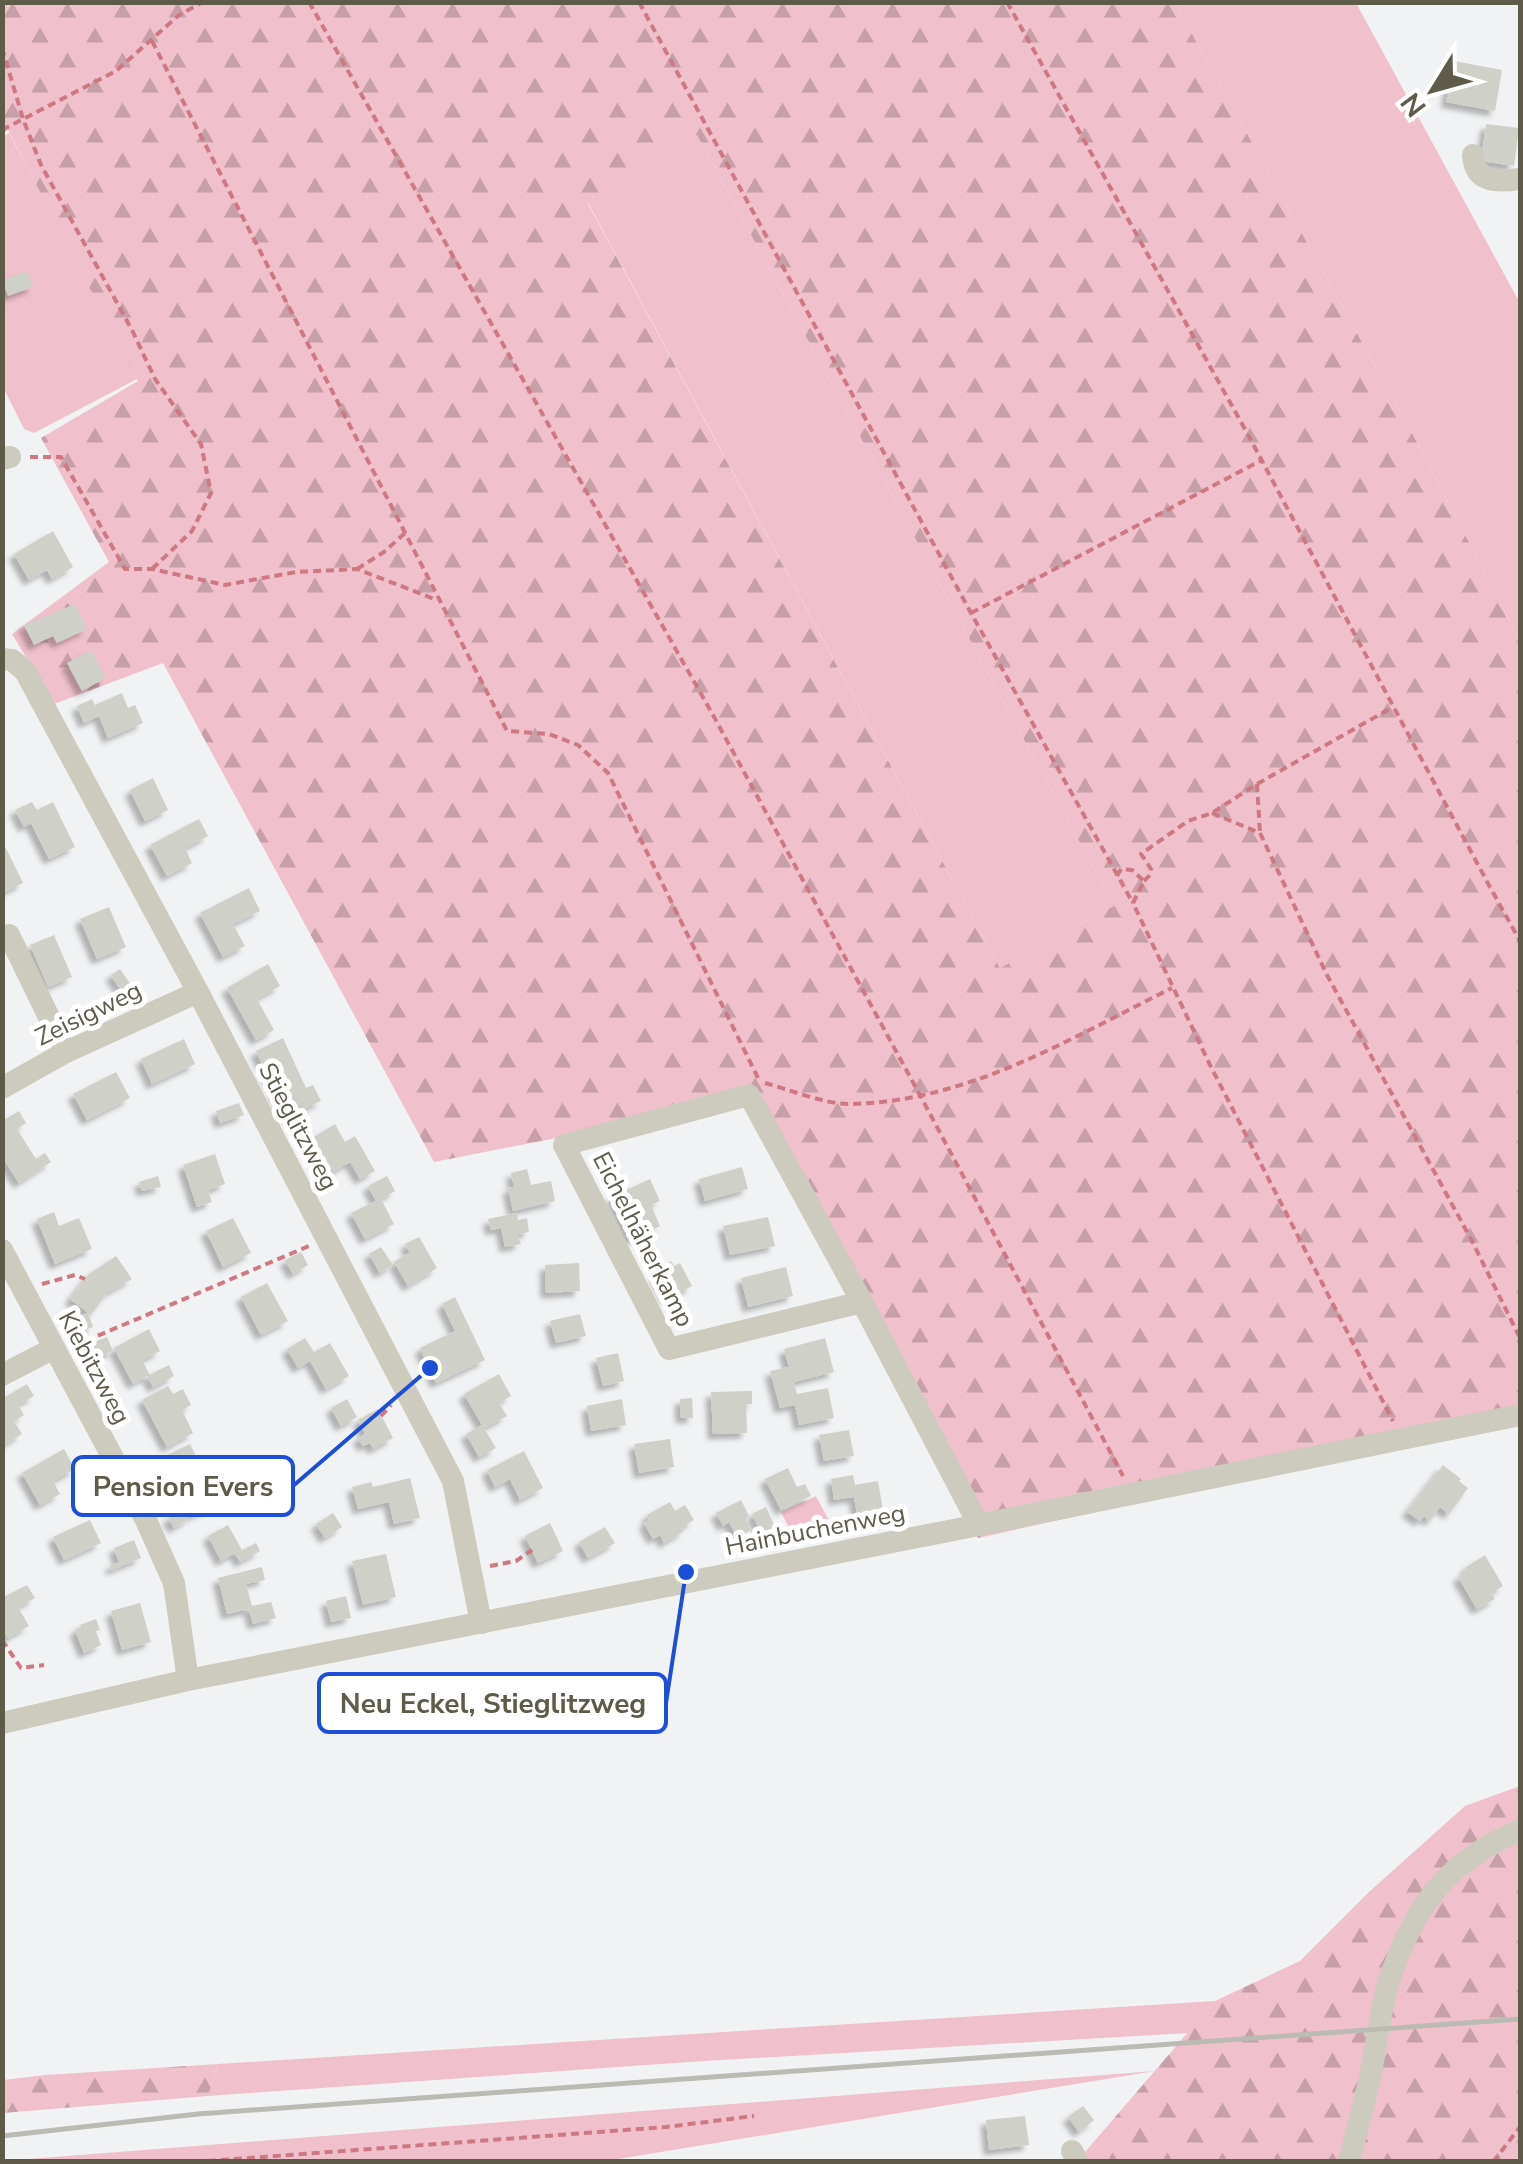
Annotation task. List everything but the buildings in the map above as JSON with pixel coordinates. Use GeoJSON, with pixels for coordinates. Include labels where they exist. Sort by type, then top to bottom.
{"type":"FeatureCollection","features":[{"type":"Feature","properties":{"kind":"street"},"geometry":{"type":"LineString","coordinates":[[1473,154],[1474,166],[1485,178],[1496,182],[1520,180]]}},
{"type":"Feature","properties":{"kind":"street","name":"Stieglitzweg"},"geometry":{"type":"LineString","coordinates":[[2,659],[12,660],[25,671],[454,1481],[482,1622]]}},
{"type":"Feature","properties":{"kind":"street"},"geometry":{"type":"LineString","coordinates":[[9,935],[66,1052]]}},
{"type":"Feature","properties":{"kind":"street","name":"Zeisigweg"},"geometry":{"type":"LineString","coordinates":[[2,1088],[66,1052],[198,992]]}},
{"type":"Feature","properties":{"kind":"street","name":"Eichelhäherkamp"},"geometry":{"type":"LineString","coordinates":[[862,1302],[669,1349],[564,1144],[750,1095],[862,1302],[979,1525]]}},
{"type":"Feature","properties":{"kind":"street","name":"Kiebitzweg"},"geometry":{"type":"LineString","coordinates":[[2,1250],[145,1518],[174,1584],[188,1680]]}},
{"type":"Feature","properties":{"kind":"street"},"geometry":{"type":"LineString","coordinates":[[2,1374],[54,1348]]}},
{"type":"Feature","properties":{"kind":"street","name":"Hainbuchenweg"},"geometry":{"type":"LineString","coordinates":[[2,1722],[188,1680],[1520,1415]]}},
{"type":"Feature","properties":{"kind":"street"},"geometry":{"type":"LineString","coordinates":[[1349,2162],[1388,1983],[1410,1928],[1437,1886],[1484,1847],[1520,1830]]}},
{"type":"Feature","properties":{"kind":"path"},"geometry":{"type":"LineString","coordinates":[[2,130],[116,71],[180,15],[203,2]]}},
{"type":"Feature","properties":{"kind":"path"},"geometry":{"type":"LineString","coordinates":[[309,2],[713,715],[1133,1494]]}},
{"type":"Feature","properties":{"kind":"path"},"geometry":{"type":"LineString","coordinates":[[639,2],[1133,903],[1208,1064],[1402,1439]]}},
{"type":"Feature","properties":{"kind":"path"},"geometry":{"type":"LineString","coordinates":[[1007,2],[1262,460],[1520,941]]}},
{"type":"Feature","properties":{"kind":"path"},"geometry":{"type":"LineString","coordinates":[[152,41],[506,730],[549,734],[578,744],[608,773],[760,1082],[844,1104],[921,1097],[1012,1068],[1172,988]]}},
{"type":"Feature","properties":{"kind":"path"},"geometry":{"type":"LineString","coordinates":[[2,48],[41,164],[156,378],[200,444],[211,493],[192,532],[152,570]]}},
{"type":"Feature","properties":{"kind":"path"},"geometry":{"type":"LineString","coordinates":[[6,458],[61,457],[125,569],[152,570],[225,585],[296,572],[356,570],[440,601]]}},
{"type":"Feature","properties":{"kind":"path"},"geometry":{"type":"LineString","coordinates":[[971,613],[1262,460]]}},
{"type":"Feature","properties":{"kind":"path"},"geometry":{"type":"LineString","coordinates":[[356,570],[405,533]]}},
{"type":"Feature","properties":{"kind":"path"},"geometry":{"type":"LineString","coordinates":[[1133,903],[1150,875],[1151,869],[1141,854],[1147,848],[1393,706]]}},
{"type":"Feature","properties":{"kind":"path"},"geometry":{"type":"LineString","coordinates":[[1257,784],[1260,833],[1327,975],[1472,1241],[1520,1338]]}},
{"type":"Feature","properties":{"kind":"path"},"geometry":{"type":"LineString","coordinates":[[1212,813],[1260,833]]}},
{"type":"Feature","properties":{"kind":"path"},"geometry":{"type":"LineString","coordinates":[[1117,876],[1121,869],[1132,870],[1144,881]]}},
{"type":"Feature","properties":{"kind":"path"},"geometry":{"type":"LineString","coordinates":[[54,1348],[90,1339],[328,1239]]}},
{"type":"Feature","properties":{"kind":"path"},"geometry":{"type":"LineString","coordinates":[[24,1290],[75,1274],[86,1279]]}},
{"type":"Feature","properties":{"kind":"path"},"geometry":{"type":"LineString","coordinates":[[471,1570],[516,1561],[532,1550]]}},
{"type":"Feature","properties":{"kind":"path"},"geometry":{"type":"LineString","coordinates":[[2,1640],[21,1668],[44,1665]]}},
{"type":"Feature","properties":{"kind":"path"},"geometry":{"type":"LineString","coordinates":[[195,2162],[666,2127],[754,2116]]}},
{"type":"Feature","properties":{"kind":"path"},"geometry":{"type":"LineString","coordinates":[[1493,2162],[1520,2127]]}},
{"type":"Feature","properties":{"kind":"green space"},"geometry":{"type":"Polygon","coordinates":[[[3,3],[1175,3],[1419,446],[1520,641],[1520,1418],[978,1538],[749,1100],[434,1162],[163,663],[54,704],[12,634],[109,562],[41,438],[138,381],[8,130],[3,133],[3,3]],[[697,135],[587,202],[1000,968],[1114,906],[697,135]]]}},
{"type":"Feature","properties":{"kind":"green space"},"geometry":{"type":"Polygon","coordinates":[[[1175,3],[1356,3],[1520,303],[1520,641],[1419,446],[1175,3]]]}},
{"type":"Feature","properties":{"kind":"green space"},"geometry":{"type":"Polygon","coordinates":[[[9,133],[139,378],[34,433],[24,429],[3,387],[2,137],[9,133]]]}},
{"type":"Feature","properties":{"kind":"green space"},"geometry":{"type":"Polygon","coordinates":[[[697,135],[1114,906],[1000,968],[587,201],[697,135]]]}},
{"type":"Feature","properties":{"kind":"green space"},"geometry":{"type":"Polygon","coordinates":[[[816,1496],[835,1532],[795,1539],[781,1512],[816,1496]]]}},
{"type":"Feature","properties":{"kind":"green space"},"geometry":{"type":"Polygon","coordinates":[[[1520,1786],[1520,2155],[1515,2161],[1080,2162],[1215,2001],[1300,1961],[1369,1892],[1465,1806],[1520,1786]]]}},
{"type":"Feature","properties":{"kind":"green space"},"geometry":{"type":"Polygon","coordinates":[[[1215,2001],[1188,2033],[704,2061],[208,2096],[218,2064],[1215,2001]]]}},
{"type":"Feature","properties":{"kind":"green space"},"geometry":{"type":"Polygon","coordinates":[[[218,2064],[208,2096],[3,2113],[3,2080],[218,2064]]]}},
{"type":"Feature","properties":{"kind":"green space"},"geometry":{"type":"Polygon","coordinates":[[[1155,2071],[606,2161],[3,2161],[1155,2071]]]}},
{"type":"Feature","properties":{"kind":"railway"},"geometry":{"type":"LineString","coordinates":[[2,2136],[198,2114],[1520,2019]]}},
{"type":"Feature","properties":{"kind":"place","name":"Pension Evers"},"geometry":{"type":"Point","coordinates":[430,1368]}},
{"type":"Feature","properties":{"kind":"place","name":"Neu Eckel, Stieglitzweg"},"geometry":{"type":"Point","coordinates":[686,1572]}}]}
